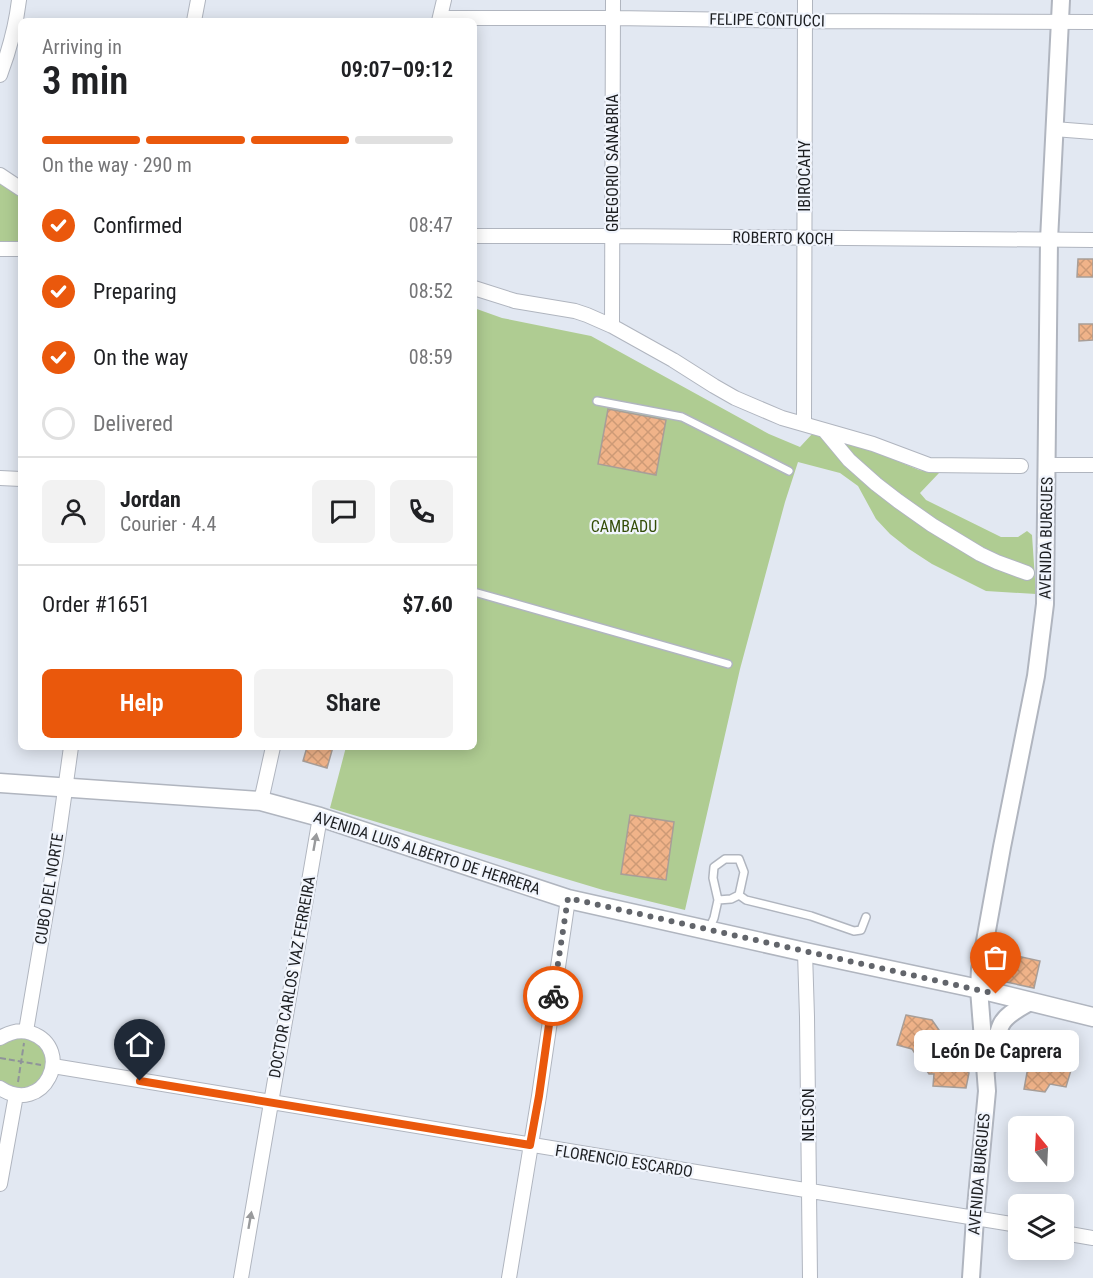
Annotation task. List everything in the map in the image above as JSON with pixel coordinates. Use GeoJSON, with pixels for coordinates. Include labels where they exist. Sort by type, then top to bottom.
{"type":"FeatureCollection","features":[{"type":"Feature","properties":{"kind":"main road","name":"AVENIDA LUIS ALBERTO DE HERRERA"},"geometry":{"type":"LineString","coordinates":[[0,783],[261,801],[320,817],[568,898],[979,989],[1093,1017]]}},
{"type":"Feature","properties":{"kind":"street"},"geometry":{"type":"LineString","coordinates":[[0,75],[7,57],[19,0]]}},
{"type":"Feature","properties":{"kind":"street"},"geometry":{"type":"LineString","coordinates":[[195,18],[198,0]]}},
{"type":"Feature","properties":{"kind":"street"},"geometry":{"type":"LineString","coordinates":[[440,18],[444,0]]}},
{"type":"Feature","properties":{"kind":"street","name":"GREGORIO SANABRIA"},"geometry":{"type":"LineString","coordinates":[[612,326],[613,0]]}},
{"type":"Feature","properties":{"kind":"street","name":"IBIROCAHY"},"geometry":{"type":"LineString","coordinates":[[804,424],[805,0]]}},
{"type":"Feature","properties":{"kind":"street","name":"AVENIDA BURGUES"},"geometry":{"type":"LineString","coordinates":[[971,1278],[987,1091],[979,989],[980,969],[1036,676],[1046,604],[1049,240],[1061,0]]}},
{"type":"Feature","properties":{"kind":"street","name":"FELIPE CONTUCCI"},"geometry":{"type":"LineString","coordinates":[[477,19],[1093,22]]}},
{"type":"Feature","properties":{"kind":"street"},"geometry":{"type":"LineString","coordinates":[[1054,129],[1093,132]]}},
{"type":"Feature","properties":{"kind":"street"},"geometry":{"type":"LineString","coordinates":[[0,175],[18,187]]}},
{"type":"Feature","properties":{"kind":"street","name":"ROBERTO KOCH"},"geometry":{"type":"LineString","coordinates":[[477,237],[1093,240]]}},
{"type":"Feature","properties":{"kind":"street"},"geometry":{"type":"LineString","coordinates":[[0,249],[18,249]]}},
{"type":"Feature","properties":{"kind":"street"},"geometry":{"type":"LineString","coordinates":[[477,289],[515,301],[575,311],[612,326],[735,398],[782,418],[873,444],[929,465],[1022,466]]}},
{"type":"Feature","properties":{"kind":"street"},"geometry":{"type":"LineString","coordinates":[[824,430],[849,460],[876,484],[932,525],[980,554],[1027,573]]}},
{"type":"Feature","properties":{"kind":"street"},"geometry":{"type":"LineString","coordinates":[[1048,465],[1093,465]]}},
{"type":"Feature","properties":{"kind":"street"},"geometry":{"type":"LineString","coordinates":[[0,478],[18,479]]}},
{"type":"Feature","properties":{"kind":"street","name":"CUBO DEL NORTE"},"geometry":{"type":"LineString","coordinates":[[26,1031],[56,854],[71,750]]}},
{"type":"Feature","properties":{"kind":"street"},"geometry":{"type":"LineString","coordinates":[[261,801],[272,750]]}},
{"type":"Feature","properties":{"kind":"street","name":"DOCTOR CARLOS VAZ FERREIRA"},"geometry":{"type":"LineString","coordinates":[[241,1278],[320,817]]}},
{"type":"Feature","properties":{"kind":"street"},"geometry":{"type":"LineString","coordinates":[[509,1278],[568,898]]}},
{"type":"Feature","properties":{"kind":"street","name":"NELSON"},"geometry":{"type":"LineString","coordinates":[[805,952],[810,1278]]}},
{"type":"Feature","properties":{"kind":"street","name":"AVENIDA BURGUES"},"geometry":{"type":"LineString","coordinates":[[987,1069],[994,1057],[1000,1026],[1014,1011],[1030,1002]]}},
{"type":"Feature","properties":{"kind":"street"},"geometry":{"type":"LineString","coordinates":[[0,1038],[13,1032],[26,1031],[35,1034],[47,1044],[53,1066],[50,1077],[39,1090],[28,1095],[16,1095],[0,1089]]}},
{"type":"Feature","properties":{"kind":"street","name":"FLORENCIO ESCARDO"},"geometry":{"type":"LineString","coordinates":[[53,1066],[1008,1223]]}},
{"type":"Feature","properties":{"kind":"street"},"geometry":{"type":"LineString","coordinates":[[0,1184],[16,1095]]}},
{"type":"Feature","properties":{"kind":"street"},"geometry":{"type":"LineString","coordinates":[[1074,1235],[1093,1238]]}},
{"type":"Feature","properties":{"kind":"lane"},"geometry":{"type":"LineString","coordinates":[[597,400],[682,417],[789,471]]}},
{"type":"Feature","properties":{"kind":"lane"},"geometry":{"type":"LineString","coordinates":[[477,593],[728,664]]}},
{"type":"Feature","properties":{"kind":"lane"},"geometry":{"type":"LineString","coordinates":[[709,930],[718,900],[713,878],[714,867],[725,859],[739,859],[744,872],[739,894],[731,899],[718,900]]}},
{"type":"Feature","properties":{"kind":"lane"},"geometry":{"type":"LineString","coordinates":[[739,894],[746,900],[811,916],[854,931],[861,930],[866,916]]}},
{"type":"Feature","properties":{"kind":"path"},"geometry":{"type":"LineString","coordinates":[[16,1095],[26,1031]]}},
{"type":"Feature","properties":{"kind":"path"},"geometry":{"type":"LineString","coordinates":[[0,1058],[53,1066]]}},
{"type":"Feature","properties":{"kind":"green space"},"geometry":{"type":"Polygon","coordinates":[[[0,184],[18,195],[18,242],[0,242],[0,184]]]}},
{"type":"Feature","properties":{"kind":"green space","name":"CAMBADU"},"geometry":{"type":"Polygon","coordinates":[[[477,309],[502,318],[591,336],[769,434],[800,447],[813,433],[859,445],[919,470],[939,473],[920,493],[926,500],[1001,537],[1018,537],[1027,531],[1032,535],[1036,594],[986,591],[932,564],[890,534],[876,519],[858,486],[840,473],[798,462],[740,669],[685,910],[603,890],[330,808],[345,750],[477,750],[477,309]]]}},
{"type":"Feature","properties":{"kind":"green space"},"geometry":{"type":"Polygon","coordinates":[[[20,1035],[38,1042],[45,1050],[48,1060],[41,1079],[23,1089],[12,1087],[0,1080],[0,1045],[20,1035]]]}},
{"type":"Feature","properties":{"kind":"building"},"geometry":{"type":"Polygon","coordinates":[[[1078,259],[1093,259],[1093,277],[1077,277],[1078,259]]]}},
{"type":"Feature","properties":{"kind":"building"},"geometry":{"type":"Polygon","coordinates":[[[1079,324],[1093,324],[1093,340],[1079,341],[1079,324]]]}},
{"type":"Feature","properties":{"kind":"building"},"geometry":{"type":"Polygon","coordinates":[[[608,409],[666,420],[656,475],[598,464],[608,409]]]}},
{"type":"Feature","properties":{"kind":"building"},"geometry":{"type":"Polygon","coordinates":[[[306,750],[332,750],[327,768],[303,761],[306,750]]]}},
{"type":"Feature","properties":{"kind":"building"},"geometry":{"type":"Polygon","coordinates":[[[630,815],[674,822],[666,880],[621,874],[630,815]]]}},
{"type":"Feature","properties":{"kind":"building"},"geometry":{"type":"Polygon","coordinates":[[[998,952],[1040,961],[1034,988],[992,979],[998,952]]]}},
{"type":"Feature","properties":{"kind":"building"},"geometry":{"type":"Polygon","coordinates":[[[906,1015],[932,1020],[969,1073],[966,1088],[933,1086],[934,1074],[929,1074],[912,1049],[897,1045],[906,1015]]]}},
{"type":"Feature","properties":{"kind":"building"},"geometry":{"type":"Polygon","coordinates":[[[1034,1035],[1046,1052],[1074,1060],[1066,1087],[1050,1084],[1045,1092],[1024,1089],[1030,1056],[1021,1043],[1034,1035]]]}},
{"type":"Feature","properties":{"kind":"way so far"},"geometry":{"type":"LineString","coordinates":[[553,996],[568,898],[996,994]]}},
{"type":"Feature","properties":{"kind":"place","name":"León De Caprera"},"geometry":{"type":"Point","coordinates":[996,994]}},
{"type":"Feature","properties":{"kind":"route"},"geometry":{"type":"LineString","coordinates":[[140,1081],[530,1145],[553,996]]}}]}
